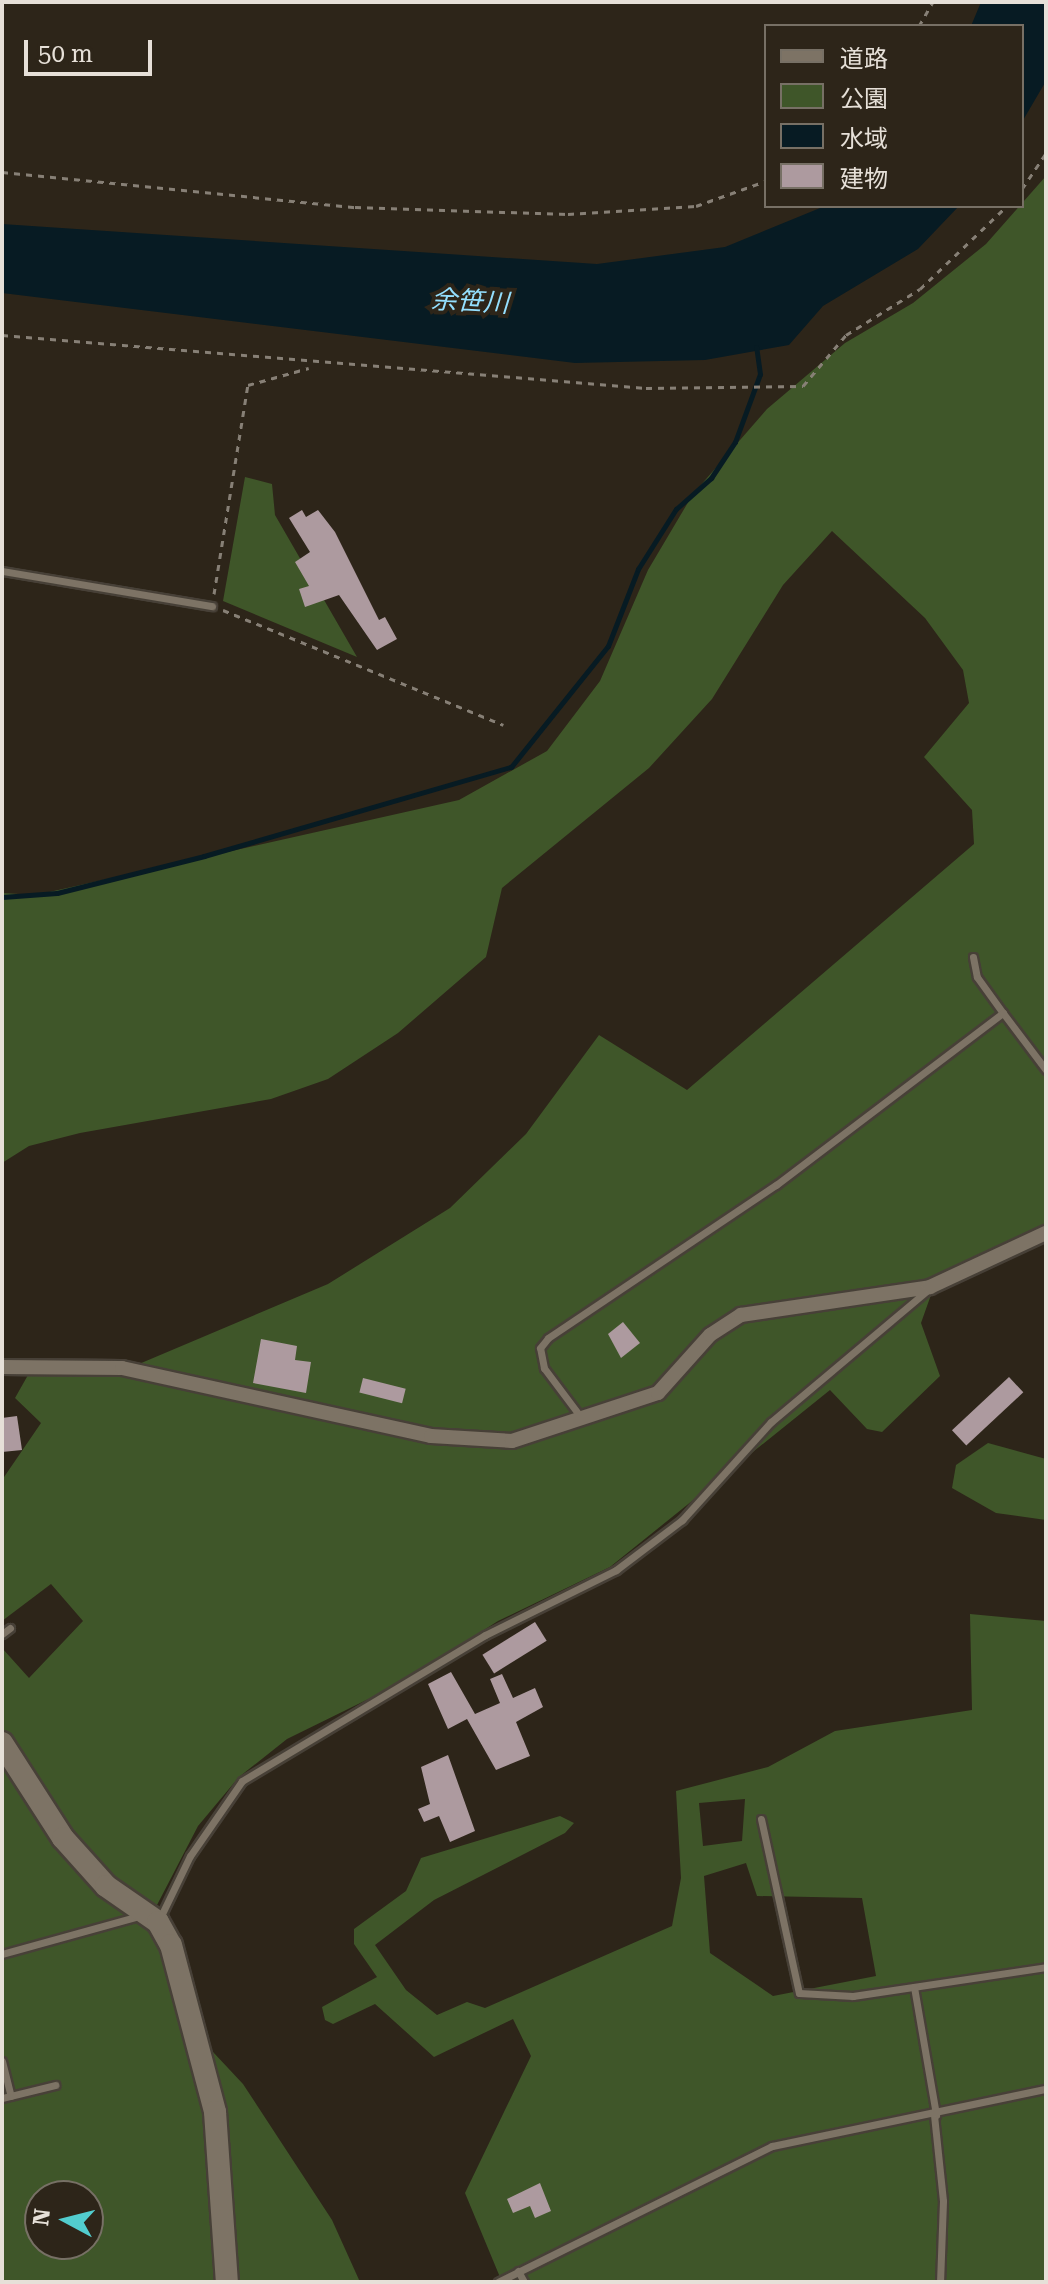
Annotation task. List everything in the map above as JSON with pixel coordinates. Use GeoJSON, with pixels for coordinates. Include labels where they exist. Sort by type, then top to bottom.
{"type":"FeatureCollection","features":[{"type":"Feature","properties":{"kind":"street"},"geometry":{"type":"LineString","coordinates":[[2,1367],[122,1368],[477,1441],[512,1441],[583,1420],[668,1386],[710,1335],[741,1315],[930,1287],[1046,1233]]}},
{"type":"Feature","properties":{"kind":"street"},"geometry":{"type":"LineString","coordinates":[[2,1743],[63,1838],[106,1886],[152,1918],[196,2028],[215,2112],[227,2282]]}},
{"type":"Feature","properties":{"kind":"lane"},"geometry":{"type":"LineString","coordinates":[[2,571],[212,606]]}},
{"type":"Feature","properties":{"kind":"lane"},"geometry":{"type":"LineString","coordinates":[[973,957],[977,977],[1046,1070]]}},
{"type":"Feature","properties":{"kind":"lane"},"geometry":{"type":"LineString","coordinates":[[583,1420],[544,1368],[540,1348],[548,1338],[776,1185],[1003,1013]]}},
{"type":"Feature","properties":{"kind":"lane"},"geometry":{"type":"LineString","coordinates":[[2,1954],[152,1918],[242,1781],[485,1635],[616,1570],[682,1520],[771,1422],[930,1287]]}},
{"type":"Feature","properties":{"kind":"lane"},"geometry":{"type":"LineString","coordinates":[[2,1634],[10,1628]]}},
{"type":"Feature","properties":{"kind":"lane"},"geometry":{"type":"LineString","coordinates":[[761,1819],[799,1993],[914,1987],[1046,1967]]}},
{"type":"Feature","properties":{"kind":"lane"},"geometry":{"type":"LineString","coordinates":[[914,1987],[935,2115],[943,2201],[940,2282]]}},
{"type":"Feature","properties":{"kind":"lane"},"geometry":{"type":"LineString","coordinates":[[2,2061],[6,2097],[55,2085]]}},
{"type":"Feature","properties":{"kind":"lane"},"geometry":{"type":"LineString","coordinates":[[498,2282],[726,2163],[772,2146],[935,2115],[1046,2089]]}},
{"type":"Feature","properties":{"kind":"lane"},"geometry":{"type":"LineString","coordinates":[[518,2271],[524,2282]]}},
{"type":"Feature","properties":{"kind":"path"},"geometry":{"type":"LineString","coordinates":[[920,24],[933,2]]}},
{"type":"Feature","properties":{"kind":"path"},"geometry":{"type":"LineString","coordinates":[[1024,186],[1046,153]]}},
{"type":"Feature","properties":{"kind":"path"},"geometry":{"type":"LineString","coordinates":[[2,172],[355,207],[568,214],[696,206],[764,182]]}},
{"type":"Feature","properties":{"kind":"path"},"geometry":{"type":"LineString","coordinates":[[2,335],[312,366],[690,390],[803,386],[846,335],[920,289],[1005,208]]}},
{"type":"Feature","properties":{"kind":"path"},"geometry":{"type":"LineString","coordinates":[[312,366],[248,385],[212,606],[503,725]]}},
{"type":"Feature","properties":{"kind":"green space"},"geometry":{"type":"Polygon","coordinates":[[[1046,176],[1046,1238],[937,1278],[921,1323],[940,1376],[882,1432],[867,1429],[830,1390],[610,1567],[498,1621],[401,1683],[287,1739],[239,1777],[198,1826],[157,1905],[153,1928],[184,2021],[243,2084],[332,2220],[360,2282],[2,2282],[2,1762],[17,1755],[2,1732],[2,1648],[29,1678],[83,1621],[51,1584],[2,1621],[2,1480],[41,1423],[15,1398],[28,1375],[120,1372],[328,1284],[450,1208],[526,1134],[599,1035],[687,1090],[974,844],[972,810],[924,757],[969,703],[963,670],[925,618],[832,531],[783,585],[712,699],[649,768],[502,888],[486,957],[398,1033],[328,1079],[271,1099],[80,1133],[29,1146],[2,1163],[2,893],[36,895],[459,800],[547,751],[600,681],[648,570],[693,494],[767,409],[845,343],[913,303],[986,244],[1018,208],[1024,208],[1024,201],[1046,176]]]}},
{"type":"Feature","properties":{"kind":"green space"},"geometry":{"type":"Polygon","coordinates":[[[245,477],[272,484],[275,515],[357,657],[223,601],[245,477]]]}},
{"type":"Feature","properties":{"kind":"green space"},"geometry":{"type":"Polygon","coordinates":[[[988,1443],[1046,1459],[1046,1520],[996,1513],[952,1488],[956,1465],[988,1443]]]}},
{"type":"Feature","properties":{"kind":"green space"},"geometry":{"type":"Polygon","coordinates":[[[970,1614],[1046,1621],[1046,2282],[502,2282],[465,2193],[531,2056],[513,2019],[434,2057],[375,2004],[333,2024],[325,2020],[322,2007],[377,1977],[354,1944],[354,1929],[406,1891],[421,1858],[560,1816],[574,1823],[565,1833],[434,1900],[375,1945],[406,1990],[437,2015],[467,2002],[485,2008],[672,1926],[681,1878],[676,1791],[768,1767],[835,1731],[972,1710],[970,1614]],[[745,1799],[699,1803],[703,1846],[742,1841],[745,1799]],[[746,1863],[704,1876],[710,1953],[773,1996],[876,1976],[862,1898],[757,1896],[746,1863]]]}},
{"type":"Feature","properties":{"kind":"water"},"geometry":{"type":"Polygon","coordinates":[[[981,2],[1046,2],[1046,81],[1024,119],[1024,24],[972,24],[981,2]]]}},
{"type":"Feature","properties":{"kind":"water","name":"余笹川"},"geometry":{"type":"Polygon","coordinates":[[[820,208],[957,208],[918,249],[823,306],[789,345],[705,360],[575,363],[2,293],[2,224],[597,264],[725,247],[820,208]]]}},
{"type":"Feature","properties":{"kind":"building"},"geometry":{"type":"Polygon","coordinates":[[[302,510],[306,517],[318,510],[335,532],[379,620],[385,617],[397,639],[377,650],[339,595],[305,607],[299,589],[309,586],[295,562],[310,552],[289,518],[302,510]]]}},
{"type":"Feature","properties":{"kind":"building"},"geometry":{"type":"Polygon","coordinates":[[[623,1322],[640,1343],[621,1358],[608,1334],[623,1322]]]}},
{"type":"Feature","properties":{"kind":"building"},"geometry":{"type":"Polygon","coordinates":[[[261,1339],[297,1346],[295,1360],[311,1362],[306,1393],[253,1383],[261,1339]]]}},
{"type":"Feature","properties":{"kind":"building"},"geometry":{"type":"Polygon","coordinates":[[[1009,1377],[1023,1392],[966,1446],[952,1430],[1009,1377]]]}},
{"type":"Feature","properties":{"kind":"building"},"geometry":{"type":"Polygon","coordinates":[[[363,1378],[406,1389],[402,1403],[359,1393],[363,1378]]]}},
{"type":"Feature","properties":{"kind":"building"},"geometry":{"type":"Polygon","coordinates":[[[17,1416],[22,1450],[2,1452],[2,1418],[17,1416]]]}},
{"type":"Feature","properties":{"kind":"building"},"geometry":{"type":"Polygon","coordinates":[[[535,1622],[547,1641],[494,1674],[482,1655],[535,1622]]]}},
{"type":"Feature","properties":{"kind":"building"},"geometry":{"type":"Polygon","coordinates":[[[451,1672],[475,1714],[500,1703],[490,1679],[502,1674],[513,1698],[535,1688],[543,1707],[516,1722],[530,1756],[496,1770],[467,1719],[448,1729],[428,1684],[451,1672]]]}},
{"type":"Feature","properties":{"kind":"building"},"geometry":{"type":"Polygon","coordinates":[[[448,1755],[475,1831],[450,1842],[439,1816],[424,1822],[418,1809],[430,1804],[421,1767],[448,1755]]]}},
{"type":"Feature","properties":{"kind":"building"},"geometry":{"type":"Polygon","coordinates":[[[540,2183],[551,2211],[535,2218],[530,2206],[513,2213],[507,2199],[540,2183]]]}},
{"type":"Feature","properties":{"kind":"waterway"},"geometry":{"type":"LineString","coordinates":[[2,897],[57,893],[204,856],[511,767],[608,646],[638,569],[676,509],[711,478],[735,442],[760,374],[756,347]]}}]}
